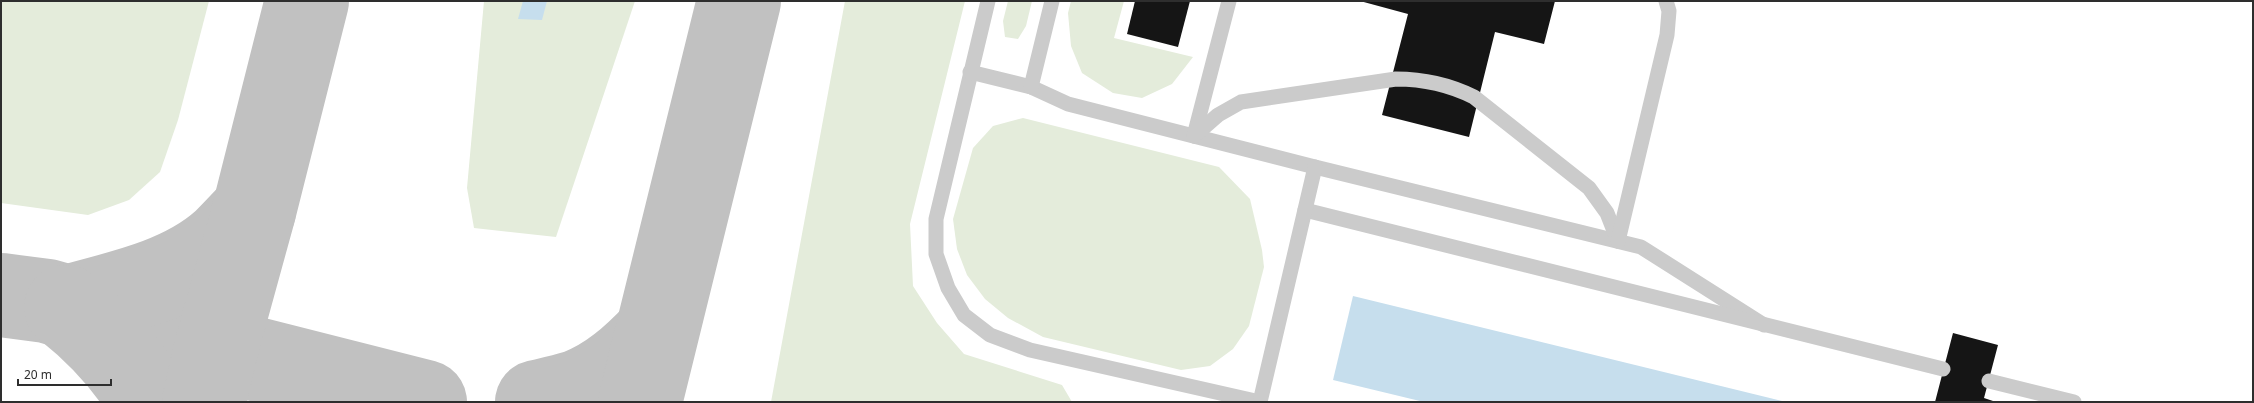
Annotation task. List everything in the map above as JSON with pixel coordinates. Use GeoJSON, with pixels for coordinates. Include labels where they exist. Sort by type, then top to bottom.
{"type":"FeatureCollection","features":[{"type":"Feature","properties":{"kind":"lane"},"geometry":{"type":"LineString","coordinates":[[988,1],[936,219],[936,254],[948,288],[964,315],[990,334],[1030,350],[1260,402],[1316,167]]}},
{"type":"Feature","properties":{"kind":"lane"},"geometry":{"type":"LineString","coordinates":[[1031,87],[1052,1]]}},
{"type":"Feature","properties":{"kind":"lane"},"geometry":{"type":"LineString","coordinates":[[1194,136],[1229,1]]}},
{"type":"Feature","properties":{"kind":"lane"},"geometry":{"type":"LineString","coordinates":[[1618,241],[1667,35],[1669,11],[1666,1]]}},
{"type":"Feature","properties":{"kind":"lane"},"geometry":{"type":"LineString","coordinates":[[970,72],[1031,87],[1068,104],[1641,247],[1764,325]]}},
{"type":"Feature","properties":{"kind":"lane"},"geometry":{"type":"LineString","coordinates":[[1194,136],[1218,115],[1242,102],[1396,79],[1411,79],[1457,89],[1474,97],[1589,188],[1607,213],[1618,241]]}},
{"type":"Feature","properties":{"kind":"lane"},"geometry":{"type":"LineString","coordinates":[[1305,210],[1943,369]]}},
{"type":"Feature","properties":{"kind":"lane"},"geometry":{"type":"LineString","coordinates":[[1989,381],[2074,402]]}},
{"type":"Feature","properties":{"kind":"green space"},"geometry":{"type":"Polygon","coordinates":[[[1,1],[209,1],[178,120],[160,172],[129,200],[88,215],[1,203],[1,1]]]}},
{"type":"Feature","properties":{"kind":"green space"},"geometry":{"type":"Polygon","coordinates":[[[484,1],[635,1],[556,237],[474,228],[467,188],[484,1]]]}},
{"type":"Feature","properties":{"kind":"green space"},"geometry":{"type":"Polygon","coordinates":[[[845,1],[965,1],[910,224],[913,286],[937,323],[964,354],[1062,385],[1072,402],[771,402],[845,1]]]}},
{"type":"Feature","properties":{"kind":"green space"},"geometry":{"type":"Polygon","coordinates":[[[1008,1],[1032,1],[1026,26],[1018,39],[1005,37],[1003,21],[1008,1]]]}},
{"type":"Feature","properties":{"kind":"green space"},"geometry":{"type":"Polygon","coordinates":[[[1071,1],[1124,1],[1114,38],[1193,57],[1172,84],[1142,98],[1113,93],[1082,73],[1071,46],[1068,13],[1071,1]]]}},
{"type":"Feature","properties":{"kind":"green space"},"geometry":{"type":"Polygon","coordinates":[[[1023,118],[1219,167],[1250,199],[1262,250],[1264,267],[1249,326],[1233,349],[1210,366],[1181,370],[1043,337],[1008,318],[985,299],[967,275],[957,249],[953,219],[973,148],[993,126],[1023,118]]]}},
{"type":"Feature","properties":{"kind":"water"},"geometry":{"type":"Polygon","coordinates":[[[523,1],[547,1],[542,20],[518,19],[523,1]]]}},
{"type":"Feature","properties":{"kind":"water"},"geometry":{"type":"Polygon","coordinates":[[[1353,296],[1786,402],[1424,402],[1333,380],[1353,296]]]}},
{"type":"Feature","properties":{"kind":"building"},"geometry":{"type":"Polygon","coordinates":[[[1135,1],[1190,1],[1178,47],[1127,34],[1135,1]]]}},
{"type":"Feature","properties":{"kind":"building"},"geometry":{"type":"Polygon","coordinates":[[[1360,1],[1555,1],[1544,44],[1495,32],[1469,137],[1382,115],[1408,14],[1360,1]]]}},
{"type":"Feature","properties":{"kind":"building"},"geometry":{"type":"Polygon","coordinates":[[[1953,333],[1998,345],[1984,398],[1996,402],[1935,402],[1953,333]]]}},
{"type":"Feature","properties":{"kind":"taxiway"},"geometry":{"type":"LineString","coordinates":[[204,402],[216,349],[254,211],[307,1]]}},
{"type":"Feature","properties":{"kind":"taxiway"},"geometry":{"type":"LineString","coordinates":[[640,402],[739,1]]}},
{"type":"Feature","properties":{"kind":"taxiway"},"geometry":{"type":"LineString","coordinates":[[66,307],[149,284],[170,276],[207,255],[224,242],[254,211]]}},
{"type":"Feature","properties":{"kind":"taxiway"},"geometry":{"type":"LineString","coordinates":[[1,295],[47,301],[216,349],[425,402]]}},
{"type":"Feature","properties":{"kind":"taxiway"},"geometry":{"type":"LineString","coordinates":[[66,307],[102,339],[123,362],[150,402]]}},
{"type":"Feature","properties":{"kind":"taxiway"},"geometry":{"type":"LineString","coordinates":[[537,402],[577,392],[600,381],[620,368],[656,334]]}}]}
